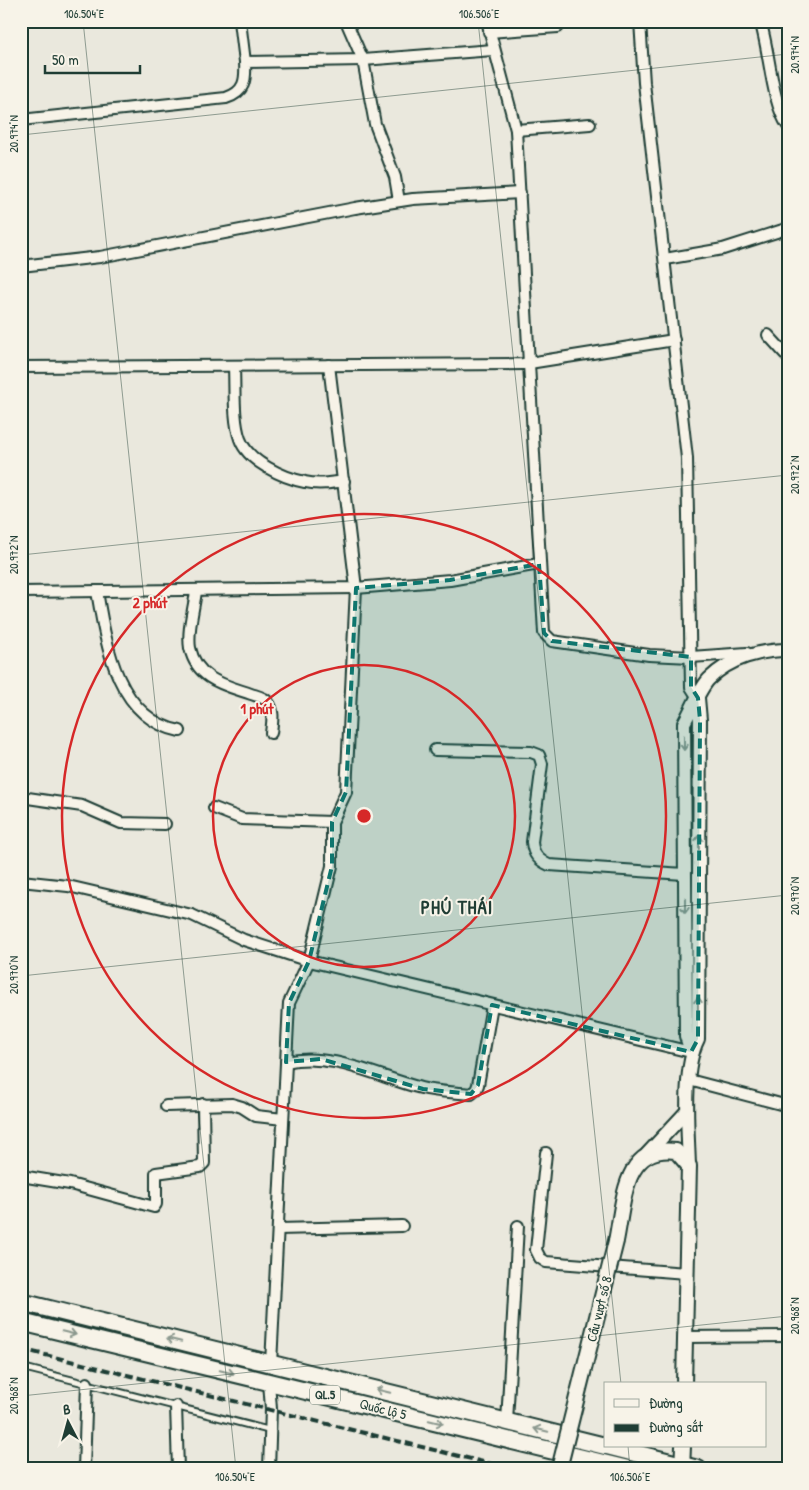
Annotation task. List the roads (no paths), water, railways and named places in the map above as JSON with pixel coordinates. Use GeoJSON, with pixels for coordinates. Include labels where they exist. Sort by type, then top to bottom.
{"type":"FeatureCollection","features":[{"type":"Feature","properties":{"kind":"highway","name":"Quốc lộ 5"},"geometry":{"type":"LineString","coordinates":[[21,1302],[604,1446]]}},
{"type":"Feature","properties":{"kind":"highway","name":"Quốc lộ 5"},"geometry":{"type":"LineString","coordinates":[[21,1322],[628,1469]]}},
{"type":"Feature","properties":{"kind":"highway","name":"Quốc lộ 5"},"geometry":{"type":"LineString","coordinates":[[614,1448],[687,1467]]}},
{"type":"Feature","properties":{"kind":"main road"},"geometry":{"type":"LineString","coordinates":[[647,1154],[658,1151],[676,1152],[689,1166],[684,1382]]}},
{"type":"Feature","properties":{"kind":"main road","name":"Cầu vượt số 8"},"geometry":{"type":"LineString","coordinates":[[559,1469],[616,1241],[630,1176],[635,1165],[647,1154]]}},
{"type":"Feature","properties":{"kind":"main road"},"geometry":{"type":"LineString","coordinates":[[683,1448],[687,1467]]}},
{"type":"Feature","properties":{"kind":"street"},"geometry":{"type":"LineString","coordinates":[[21,120],[226,98],[241,90],[245,83],[245,62],[240,21]]}},
{"type":"Feature","properties":{"kind":"street"},"geometry":{"type":"LineString","coordinates":[[346,21],[363,60],[375,124],[395,176],[399,201]]}},
{"type":"Feature","properties":{"kind":"street"},"geometry":{"type":"LineString","coordinates":[[640,21],[644,83],[687,458],[691,687],[698,698],[700,720],[698,1039],[691,1052]]}},
{"type":"Feature","properties":{"kind":"street"},"geometry":{"type":"LineString","coordinates":[[760,21],[778,103],[788,126]]}},
{"type":"Feature","properties":{"kind":"street"},"geometry":{"type":"LineString","coordinates":[[558,27],[488,26],[516,130],[544,633],[552,642],[649,655],[691,657],[788,650]]}},
{"type":"Feature","properties":{"kind":"street"},"geometry":{"type":"LineString","coordinates":[[245,62],[363,60],[493,50]]}},
{"type":"Feature","properties":{"kind":"street"},"geometry":{"type":"LineString","coordinates":[[516,130],[590,124]]}},
{"type":"Feature","properties":{"kind":"street"},"geometry":{"type":"LineString","coordinates":[[21,266],[100,257],[399,201],[520,193]]}},
{"type":"Feature","properties":{"kind":"street"},"geometry":{"type":"LineString","coordinates":[[665,258],[723,249],[786,229]]}},
{"type":"Feature","properties":{"kind":"street"},"geometry":{"type":"LineString","coordinates":[[768,335],[788,357]]}},
{"type":"Feature","properties":{"kind":"street"},"geometry":{"type":"LineString","coordinates":[[21,366],[234,366],[529,362],[674,340]]}},
{"type":"Feature","properties":{"kind":"street"},"geometry":{"type":"LineString","coordinates":[[272,1364],[289,1003],[309,961],[332,866],[332,822],[346,792],[356,588],[329,365]]}},
{"type":"Feature","properties":{"kind":"street"},"geometry":{"type":"LineString","coordinates":[[234,366],[239,437],[247,452],[273,469],[295,479],[316,483],[344,481]]}},
{"type":"Feature","properties":{"kind":"street"},"geometry":{"type":"LineString","coordinates":[[21,592],[356,588],[450,580],[539,564]]}},
{"type":"Feature","properties":{"kind":"street"},"geometry":{"type":"LineString","coordinates":[[97,591],[109,650],[127,694],[142,714],[155,724],[180,731]]}},
{"type":"Feature","properties":{"kind":"street"},"geometry":{"type":"LineString","coordinates":[[196,591],[189,639],[192,654],[198,668],[213,681],[259,696],[268,702],[273,717],[272,732]]}},
{"type":"Feature","properties":{"kind":"street"},"geometry":{"type":"LineString","coordinates":[[689,1166],[687,1111],[691,1052],[686,1036],[684,723],[708,680],[732,662],[757,653]]}},
{"type":"Feature","properties":{"kind":"street"},"geometry":{"type":"LineString","coordinates":[[435,750],[531,752],[539,755],[542,764],[532,842],[533,849],[541,861],[549,865],[684,874]]}},
{"type":"Feature","properties":{"kind":"street"},"geometry":{"type":"LineString","coordinates":[[21,797],[82,806],[103,817],[121,823],[165,824]]}},
{"type":"Feature","properties":{"kind":"street"},"geometry":{"type":"LineString","coordinates":[[214,808],[242,819],[332,822]]}},
{"type":"Feature","properties":{"kind":"street"},"geometry":{"type":"LineString","coordinates":[[21,881],[68,886],[192,915],[244,940],[309,961],[691,1052]]}},
{"type":"Feature","properties":{"kind":"street"},"geometry":{"type":"LineString","coordinates":[[286,1062],[297,1059],[321,1059],[423,1089],[470,1094],[476,1090],[478,1085],[492,1004]]}},
{"type":"Feature","properties":{"kind":"street"},"geometry":{"type":"LineString","coordinates":[[689,1080],[788,1106]]}},
{"type":"Feature","properties":{"kind":"street"},"geometry":{"type":"LineString","coordinates":[[21,1176],[70,1184],[154,1207],[156,1204],[156,1173],[200,1167],[204,1163],[203,1104]]}},
{"type":"Feature","properties":{"kind":"street"},"geometry":{"type":"LineString","coordinates":[[166,1106],[237,1104],[256,1116],[283,1119]]}},
{"type":"Feature","properties":{"kind":"street","name":"Cầu vượt số 8"},"geometry":{"type":"LineString","coordinates":[[647,1154],[687,1111]]}},
{"type":"Feature","properties":{"kind":"street"},"geometry":{"type":"LineString","coordinates":[[546,1153],[536,1250],[540,1258],[546,1262],[686,1273]]}},
{"type":"Feature","properties":{"kind":"street"},"geometry":{"type":"LineString","coordinates":[[278,1229],[402,1226]]}},
{"type":"Feature","properties":{"kind":"street"},"geometry":{"type":"LineString","coordinates":[[507,1422],[518,1226]]}},
{"type":"Feature","properties":{"kind":"street"},"geometry":{"type":"LineString","coordinates":[[685,1337],[788,1336]]}},
{"type":"Feature","properties":{"kind":"street"},"geometry":{"type":"LineString","coordinates":[[268,1469],[268,1430],[271,1409],[269,1382]]}},
{"type":"Feature","properties":{"kind":"street"},"geometry":{"type":"LineString","coordinates":[[84,1469],[87,1384]]}},
{"type":"Feature","properties":{"kind":"street"},"geometry":{"type":"LineString","coordinates":[[176,1406],[178,1469]]}},
{"type":"Feature","properties":{"kind":"lane"},"geometry":{"type":"LineString","coordinates":[[21,1367],[268,1430]]}},
{"type":"Feature","properties":{"kind":"railway"},"geometry":{"type":"LineString","coordinates":[[21,1349],[512,1469]]}},
{"type":"Feature","properties":{"kind":"district","name":"PHÚ THÁI"},"geometry":{"type":"Point","coordinates":[457,907]}}]}
